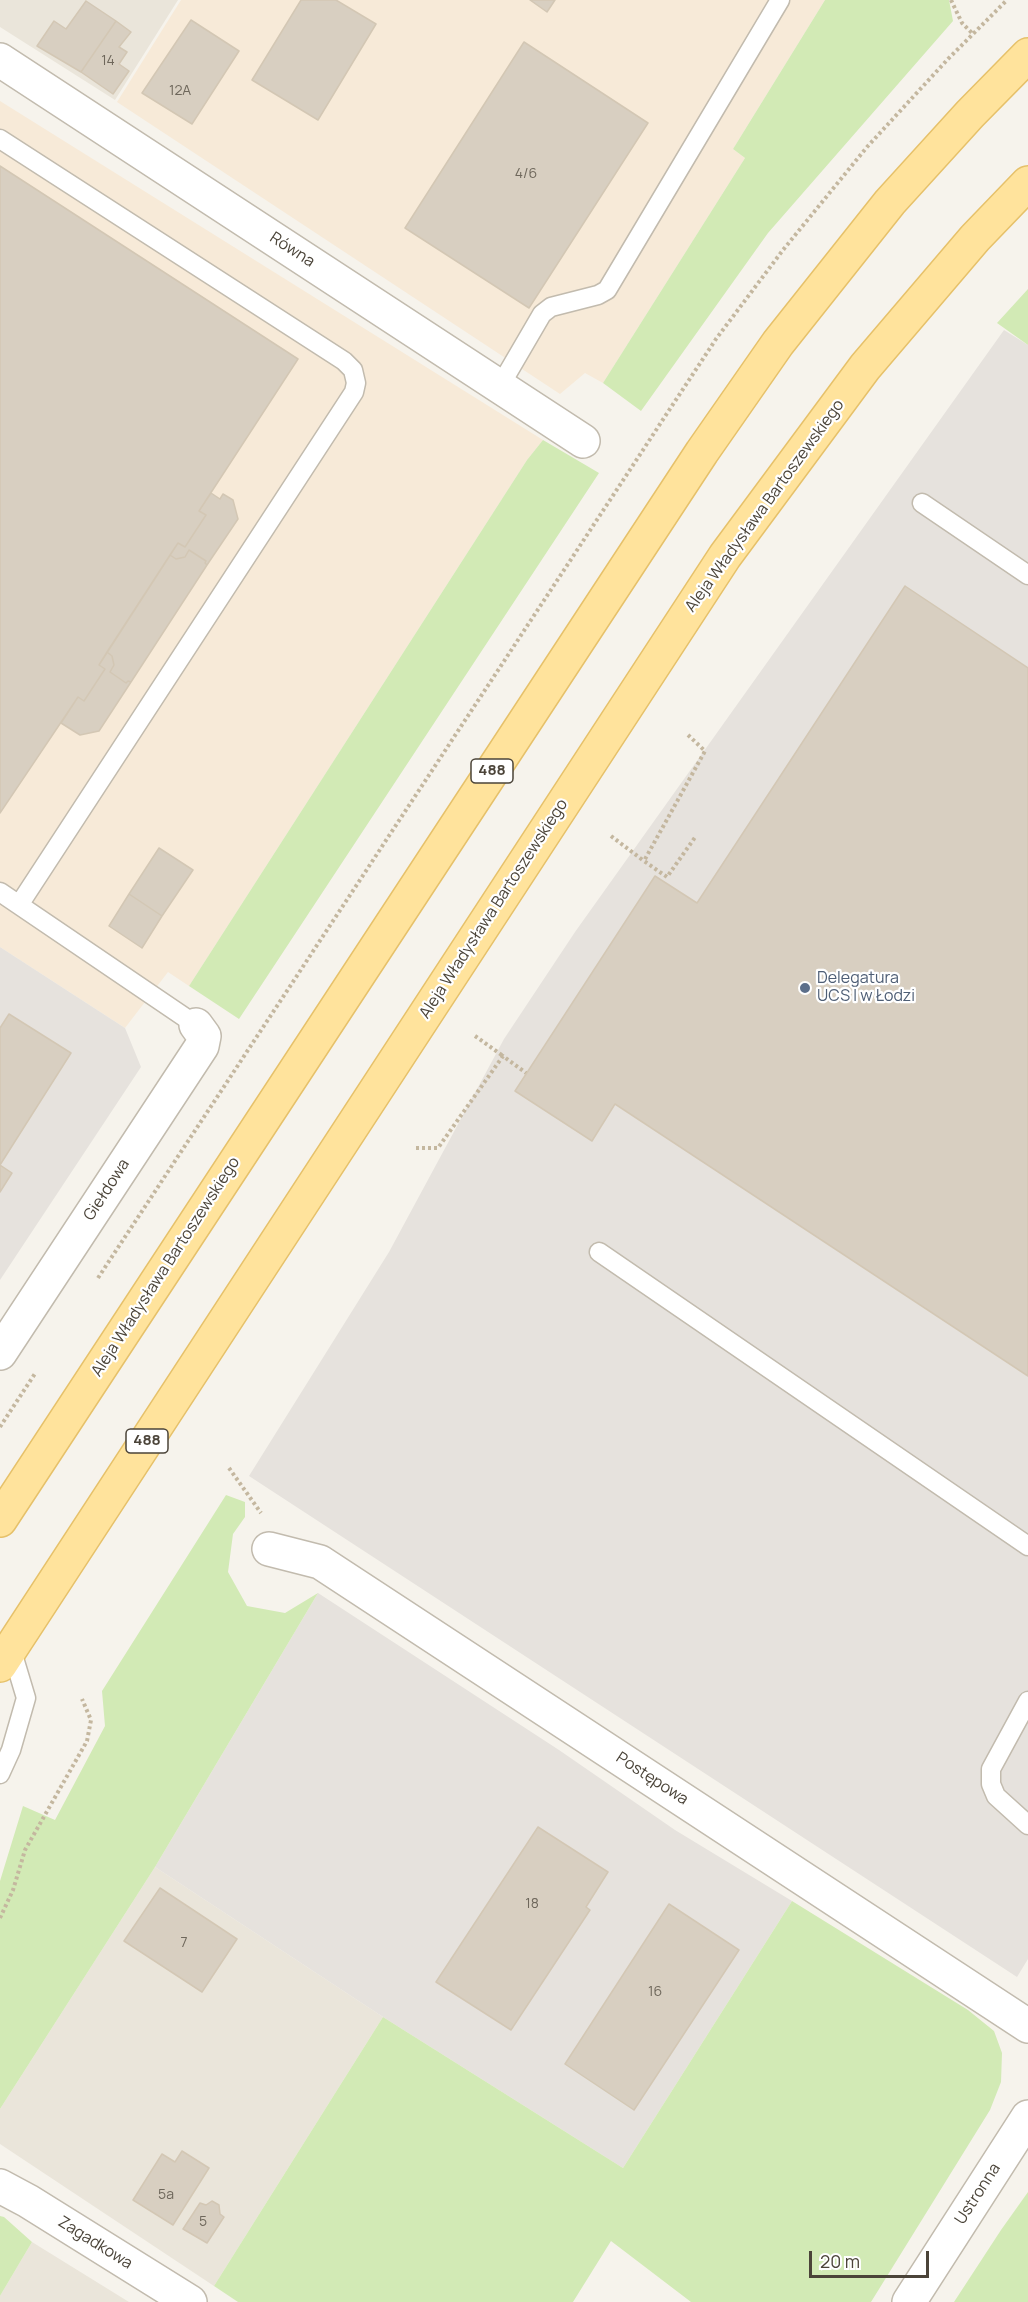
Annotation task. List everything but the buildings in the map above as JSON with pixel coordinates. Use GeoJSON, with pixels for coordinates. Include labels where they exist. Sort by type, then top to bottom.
{"type":"FeatureCollection","features":[{"type":"Feature","properties":{"kind":"main road","name":"Aleja Władysława Bartoszewskiego"},"geometry":{"type":"LineString","coordinates":[[0,1520],[702,452],[778,343],[890,202],[970,114],[1028,55]]}},
{"type":"Feature","properties":{"kind":"main road","name":"Aleja Władysława Bartoszewskiego"},"geometry":{"type":"LineString","coordinates":[[6,1656],[725,556],[865,367],[975,238],[1028,183]]}},
{"type":"Feature","properties":{"kind":"street","name":"Równa"},"geometry":{"type":"LineString","coordinates":[[0,60],[583,441]]}},
{"type":"Feature","properties":{"kind":"street","name":"Giełdowa"},"geometry":{"type":"LineString","coordinates":[[0,1353],[202,1046],[204,1036],[196,1025]]}},
{"type":"Feature","properties":{"kind":"street","name":"Postępowa"},"geometry":{"type":"LineString","coordinates":[[269,1549],[320,1562],[1028,2026]]}},
{"type":"Feature","properties":{"kind":"street","name":"Ustronna"},"geometry":{"type":"LineString","coordinates":[[909,2302],[1028,2117]]}},
{"type":"Feature","properties":{"kind":"street","name":"Zagadkowa"},"geometry":{"type":"LineString","coordinates":[[0,2186],[190,2302]]}},
{"type":"Feature","properties":{"kind":"lane"},"geometry":{"type":"LineString","coordinates":[[500,386],[542,314],[551,307],[598,295],[607,290],[780,0]]}},
{"type":"Feature","properties":{"kind":"lane"},"geometry":{"type":"LineString","coordinates":[[0,139],[344,361],[353,370],[356,383],[354,392],[19,905]]}},
{"type":"Feature","properties":{"kind":"lane"},"geometry":{"type":"LineString","coordinates":[[922,503],[1028,574]]}},
{"type":"Feature","properties":{"kind":"lane"},"geometry":{"type":"LineString","coordinates":[[0,892],[196,1025]]}},
{"type":"Feature","properties":{"kind":"lane"},"geometry":{"type":"LineString","coordinates":[[599,1252],[1028,1546]]}},
{"type":"Feature","properties":{"kind":"lane"},"geometry":{"type":"LineString","coordinates":[[0,1774],[11,1750],[26,1698],[6,1656]]}},
{"type":"Feature","properties":{"kind":"lane"},"geometry":{"type":"LineString","coordinates":[[1028,1701],[991,1769],[991,1784],[996,1796],[1028,1825]]}},
{"type":"Feature","properties":{"kind":"path"},"geometry":{"type":"LineString","coordinates":[[951,0],[962,23],[973,34]]}},
{"type":"Feature","properties":{"kind":"path"},"geometry":{"type":"LineString","coordinates":[[91,1288],[716,339],[783,250],[867,147],[1007,0]]}},
{"type":"Feature","properties":{"kind":"path"},"geometry":{"type":"LineString","coordinates":[[644,861],[705,751],[688,735]]}},
{"type":"Feature","properties":{"kind":"path"},"geometry":{"type":"LineString","coordinates":[[611,836],[667,877],[696,836]]}},
{"type":"Feature","properties":{"kind":"path"},"geometry":{"type":"LineString","coordinates":[[475,1036],[526,1073]]}},
{"type":"Feature","properties":{"kind":"path"},"geometry":{"type":"LineString","coordinates":[[416,1148],[438,1148],[502,1056]]}},
{"type":"Feature","properties":{"kind":"path"},"geometry":{"type":"LineString","coordinates":[[0,1427],[39,1367]]}},
{"type":"Feature","properties":{"kind":"path"},"geometry":{"type":"LineString","coordinates":[[0,1918],[13,1890],[25,1850],[87,1741],[92,1720],[82,1699]]}},
{"type":"Feature","properties":{"kind":"shaded area"},"geometry":{"type":"Polygon","coordinates":[[[0,0],[178,0],[115,100],[0,27],[0,0]]]}},
{"type":"Feature","properties":{"kind":"shaded area"},"geometry":{"type":"Polygon","coordinates":[[[181,0],[825,0],[733,149],[745,158],[603,383],[585,373],[560,394],[117,102],[181,0]]]}},
{"type":"Feature","properties":{"kind":"shaded area"},"geometry":{"type":"Polygon","coordinates":[[[0,101],[543,440],[527,460],[189,986],[168,972],[125,1028],[0,947],[0,101]]]}},
{"type":"Feature","properties":{"kind":"shaded area"},"geometry":{"type":"Polygon","coordinates":[[[1004,330],[1028,345],[1028,1959],[1017,1977],[249,1476],[389,1252],[504,1039],[575,932],[1004,330]]]}},
{"type":"Feature","properties":{"kind":"shaded area"},"geometry":{"type":"Polygon","coordinates":[[[0,947],[125,1028],[141,1067],[0,1280],[0,947]]]}},
{"type":"Feature","properties":{"kind":"shaded area"},"geometry":{"type":"Polygon","coordinates":[[[318,1593],[559,1750],[675,1830],[792,1901],[623,2168],[383,2017],[155,1867],[318,1593]]]}},
{"type":"Feature","properties":{"kind":"shaded area"},"geometry":{"type":"Polygon","coordinates":[[[155,1867],[383,2017],[214,2286],[0,2144],[0,2109],[155,1867]]]}},
{"type":"Feature","properties":{"kind":"shaded area"},"geometry":{"type":"Polygon","coordinates":[[[32,2242],[129,2302],[0,2302],[0,2296],[32,2242]]]}},
{"type":"Feature","properties":{"kind":"green space"},"geometry":{"type":"Polygon","coordinates":[[[825,0],[949,0],[953,21],[768,233],[641,411],[603,383],[745,158],[733,149],[825,0]]]}},
{"type":"Feature","properties":{"kind":"green space"},"geometry":{"type":"Polygon","coordinates":[[[1028,289],[1028,345],[997,323],[1028,289]]]}},
{"type":"Feature","properties":{"kind":"green space"},"geometry":{"type":"Polygon","coordinates":[[[543,440],[599,473],[239,1019],[189,986],[527,460],[543,440]]]}},
{"type":"Feature","properties":{"kind":"green space"},"geometry":{"type":"Polygon","coordinates":[[[226,1495],[245,1502],[245,1517],[233,1534],[228,1572],[247,1606],[285,1613],[318,1593],[155,1867],[0,2109],[0,1881],[23,1806],[55,1820],[105,1726],[102,1691],[226,1495]]]}},
{"type":"Feature","properties":{"kind":"green space"},"geometry":{"type":"Polygon","coordinates":[[[792,1901],[968,2010],[994,2031],[1002,2053],[1001,2082],[990,2110],[871,2302],[691,2302],[611,2241],[573,2302],[238,2302],[214,2286],[383,2017],[623,2168],[792,1901]]]}},
{"type":"Feature","properties":{"kind":"green space"},"geometry":{"type":"Polygon","coordinates":[[[1028,2192],[1028,2302],[954,2302],[1001,2230],[1028,2192]]]}},
{"type":"Feature","properties":{"kind":"green space"},"geometry":{"type":"Polygon","coordinates":[[[0,2216],[32,2242],[0,2296],[0,2216]]]}},
{"type":"Feature","properties":{"kind":"place","name":"Delegatura UCS I w Łodzi"},"geometry":{"type":"Point","coordinates":[805,988]}}]}
